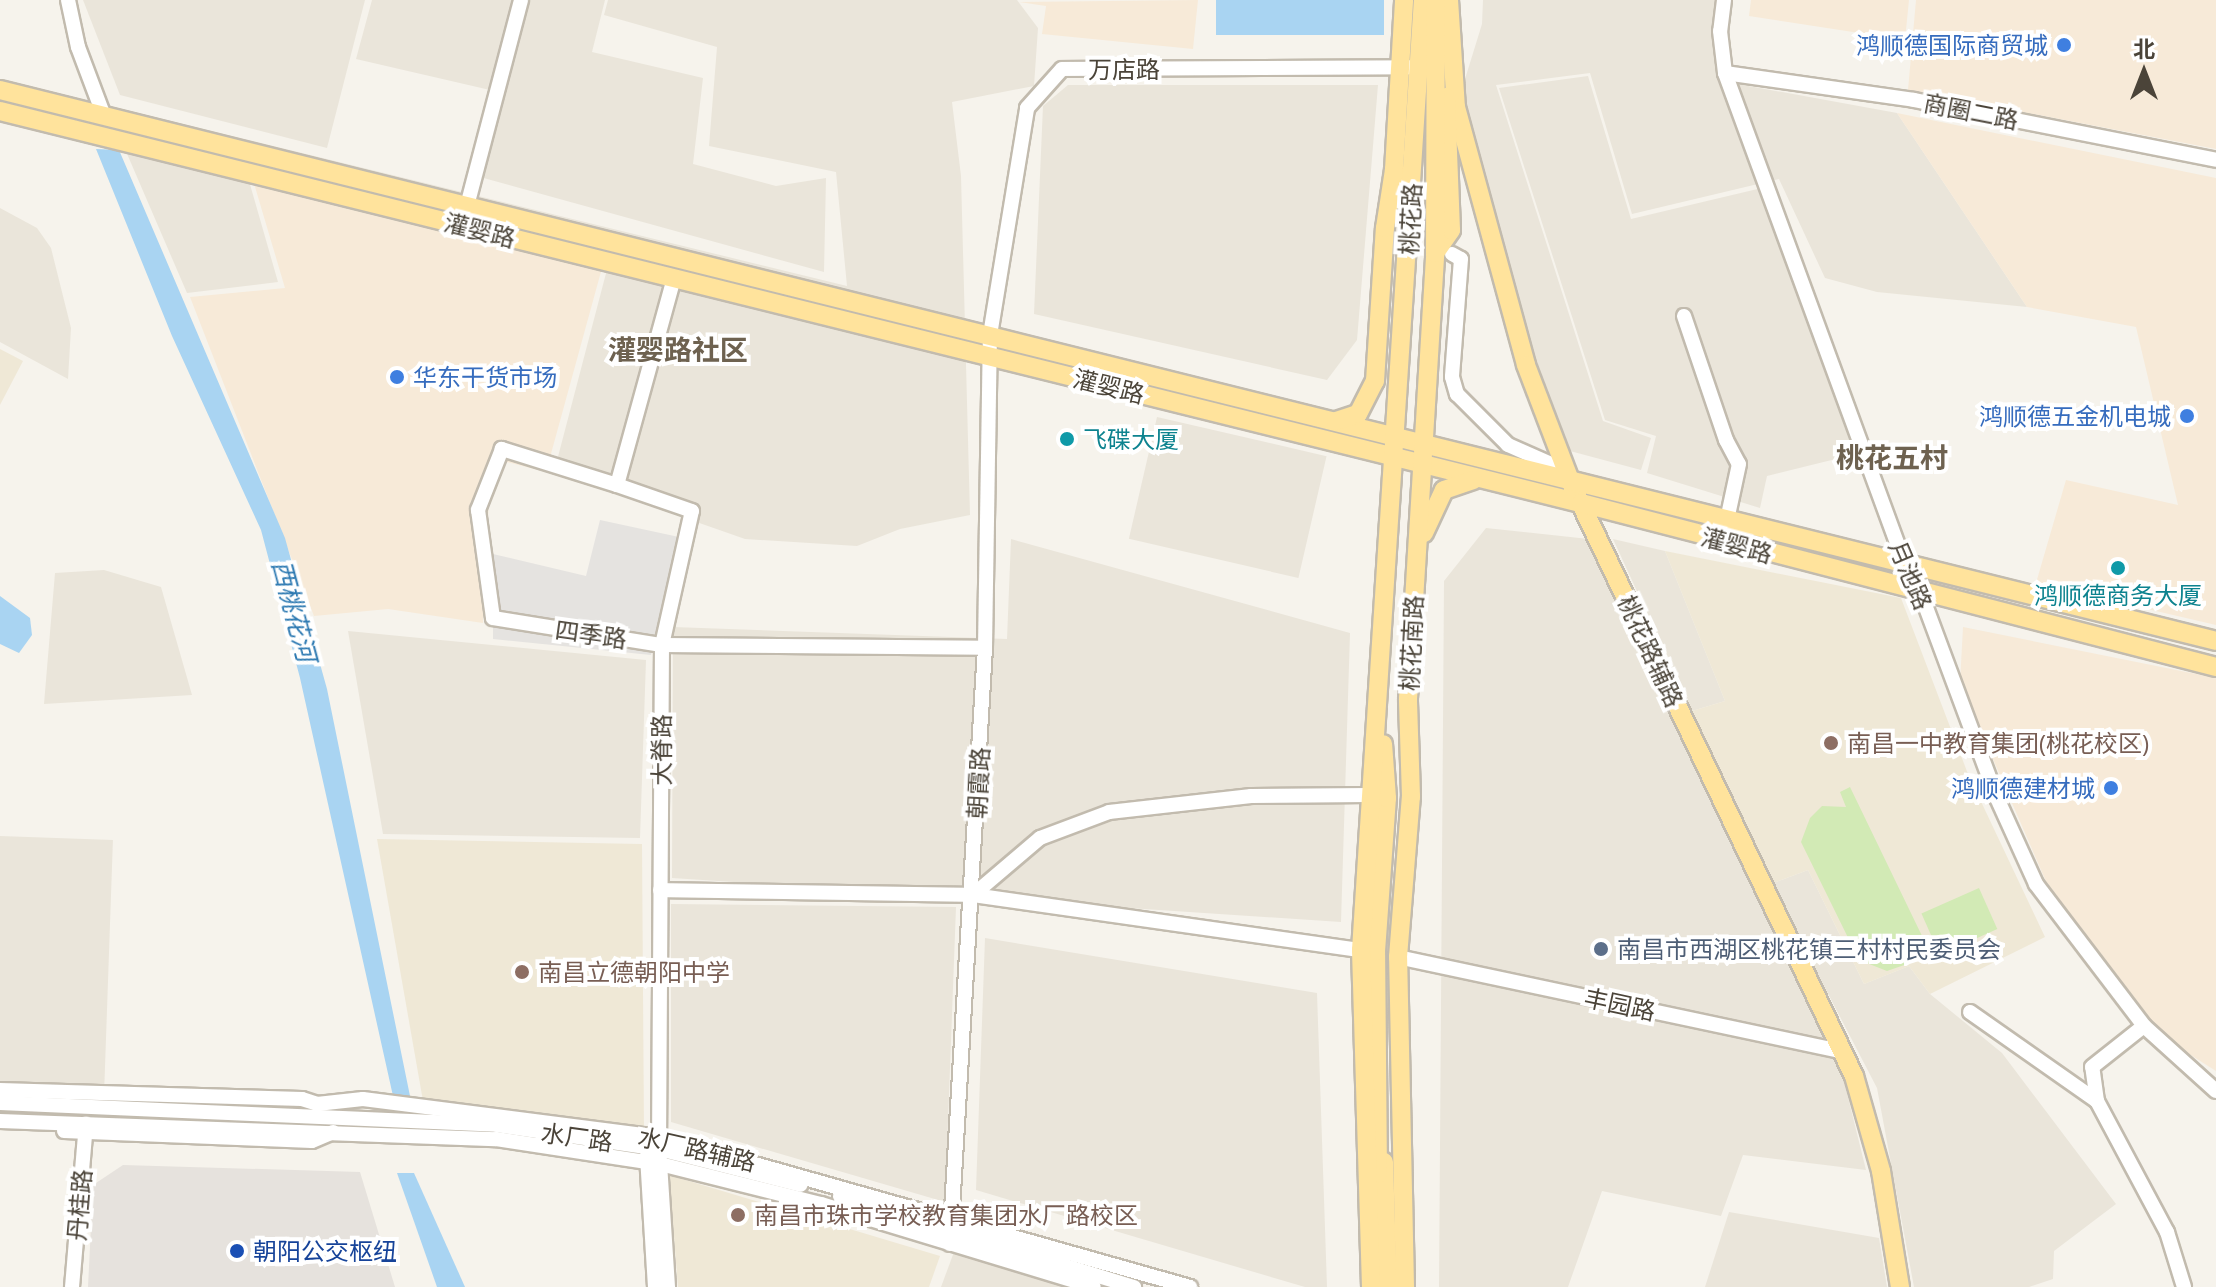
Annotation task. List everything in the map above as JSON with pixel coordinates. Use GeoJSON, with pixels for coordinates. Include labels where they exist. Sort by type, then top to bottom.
{"type":"FeatureCollection","features":[{"type":"Feature","properties":{"kind":"main road"},"geometry":{"type":"LineString","coordinates":[[1336,421],[1358,414],[1375,381],[1385,228],[1410,67],[1404,0]]}},
{"type":"Feature","properties":{"kind":"main road","name":"桃花路"},"geometry":{"type":"LineString","coordinates":[[1397,437],[1411,212],[1410,67],[1423,0]]}},
{"type":"Feature","properties":{"kind":"main road","name":"桃花南路"},"geometry":{"type":"LineString","coordinates":[[1405,1287],[1398,957],[1411,797],[1408,699],[1416,558],[1424,444],[1444,254],[1436,0]]}},
{"type":"Feature","properties":{"kind":"main road"},"geometry":{"type":"LineString","coordinates":[[1444,254],[1451,230],[1447,0]]}},
{"type":"Feature","properties":{"kind":"main road","name":"桃花路辅路"},"geometry":{"type":"LineString","coordinates":[[1447,0],[1456,107],[1526,365],[1569,477],[1842,1051],[1881,1171],[1900,1287]]}},
{"type":"Feature","properties":{"kind":"main road","name":"灌婴路"},"geometry":{"type":"LineString","coordinates":[[0,90],[1424,444],[1569,477],[1727,520],[2216,641]]}},
{"type":"Feature","properties":{"kind":"main road","name":"灌婴路"},"geometry":{"type":"LineString","coordinates":[[0,111],[1581,503],[1921,594],[2216,667]]}},
{"type":"Feature","properties":{"kind":"main road"},"geometry":{"type":"LineString","coordinates":[[1394,170],[1411,212]]}},
{"type":"Feature","properties":{"kind":"main road","name":"桃花南路"},"geometry":{"type":"LineString","coordinates":[[1383,797],[1380,698],[1397,437]]}},
{"type":"Feature","properties":{"kind":"main road"},"geometry":{"type":"LineString","coordinates":[[1416,558],[1444,490],[1481,478]]}},
{"type":"Feature","properties":{"kind":"main road"},"geometry":{"type":"LineString","coordinates":[[1371,1287],[1361,950],[1383,797],[1408,699]]}},
{"type":"Feature","properties":{"kind":"main road"},"geometry":{"type":"LineString","coordinates":[[1383,797],[1385,1287]]}},
{"type":"Feature","properties":{"kind":"main road"},"geometry":{"type":"LineString","coordinates":[[1359,1287],[1370,1263]]}},
{"type":"Feature","properties":{"kind":"street"},"geometry":{"type":"LineString","coordinates":[[68,0],[78,47],[104,116]]}},
{"type":"Feature","properties":{"kind":"street"},"geometry":{"type":"LineString","coordinates":[[467,206],[521,0]]}},
{"type":"Feature","properties":{"kind":"street","name":"月池路"},"geometry":{"type":"LineString","coordinates":[[1724,0],[1720,31],[1725,73],[1904,562],[1921,594],[1997,798],[2036,884],[2144,1026],[2216,1091]]}},
{"type":"Feature","properties":{"kind":"street","name":"万店路"},"geometry":{"type":"LineString","coordinates":[[990,335],[1027,108],[1062,69],[1410,67]]}},
{"type":"Feature","properties":{"kind":"street","name":"商圈二路"},"geometry":{"type":"LineString","coordinates":[[1725,73],[1914,100],[2216,160]]}},
{"type":"Feature","properties":{"kind":"street"},"geometry":{"type":"LineString","coordinates":[[1449,176],[1474,175]]}},
{"type":"Feature","properties":{"kind":"street"},"geometry":{"type":"LineString","coordinates":[[1444,254],[1461,259],[1452,377],[1457,394],[1508,445],[1569,477]]}},
{"type":"Feature","properties":{"kind":"street"},"geometry":{"type":"LineString","coordinates":[[617,485],[674,278]]}},
{"type":"Feature","properties":{"kind":"street"},"geometry":{"type":"LineString","coordinates":[[1684,316],[1726,440],[1739,464],[1727,520]]}},
{"type":"Feature","properties":{"kind":"street","name":"朝霞路"},"geometry":{"type":"LineString","coordinates":[[951,1230],[973,895],[985,648],[990,335]]}},
{"type":"Feature","properties":{"kind":"street","name":"四季路"},"geometry":{"type":"LineString","coordinates":[[617,485],[502,449],[478,510],[493,618],[662,645],[985,648]]}},
{"type":"Feature","properties":{"kind":"street","name":"大脊路"},"geometry":{"type":"LineString","coordinates":[[617,485],[692,511],[662,645],[654,1152],[655,1287]]}},
{"type":"Feature","properties":{"kind":"street"},"geometry":{"type":"LineString","coordinates":[[973,895],[1040,838],[1109,812],[1251,796],[1383,797]]}},
{"type":"Feature","properties":{"kind":"street"},"geometry":{"type":"LineString","coordinates":[[660,890],[973,895],[1361,950]]}},
{"type":"Feature","properties":{"kind":"street","name":"丰园路"},"geometry":{"type":"LineString","coordinates":[[1398,957],[1842,1051]]}},
{"type":"Feature","properties":{"kind":"street"},"geometry":{"type":"LineString","coordinates":[[1970,1012],[2097,1101]]}},
{"type":"Feature","properties":{"kind":"street"},"geometry":{"type":"LineString","coordinates":[[2144,1026],[2092,1067],[2097,1101],[2167,1232],[2184,1287]]}},
{"type":"Feature","properties":{"kind":"street","name":"水厂路辅路"},"geometry":{"type":"LineString","coordinates":[[0,1090],[302,1099],[317,1104],[363,1099],[654,1152],[704,1182],[818,1210],[1073,1287]]}},
{"type":"Feature","properties":{"kind":"street","name":"水厂路"},"geometry":{"type":"LineString","coordinates":[[0,1103],[497,1125],[654,1152],[822,1190],[1109,1283],[1134,1287]]}},
{"type":"Feature","properties":{"kind":"street","name":"水厂路"},"geometry":{"type":"LineString","coordinates":[[0,1122],[86,1129],[336,1131],[496,1139],[654,1152]]}},
{"type":"Feature","properties":{"kind":"street","name":"丹桂路"},"geometry":{"type":"LineString","coordinates":[[72,1287],[86,1129]]}},
{"type":"Feature","properties":{"kind":"street","name":"大脊路"},"geometry":{"type":"LineString","coordinates":[[654,1152],[668,1287]]}},
{"type":"Feature","properties":{"kind":"street"},"geometry":{"type":"LineString","coordinates":[[951,1230],[1190,1287]]}},
{"type":"Feature","properties":{"kind":"street","name":"水厂路"},"geometry":{"type":"LineString","coordinates":[[951,1230],[1094,1287]]}},
{"type":"Feature","properties":{"kind":"shaded area"},"geometry":{"type":"Polygon","coordinates":[[[83,0],[365,0],[327,148],[120,95],[83,0]]]}},
{"type":"Feature","properties":{"kind":"shaded area"},"geometry":{"type":"Polygon","coordinates":[[[372,0],[605,0],[592,52],[703,78],[693,164],[776,186],[826,178],[824,272],[469,174],[490,90],[356,59],[372,0]]]}},
{"type":"Feature","properties":{"kind":"shaded area"},"geometry":{"type":"Polygon","coordinates":[[[608,0],[1017,0],[1038,28],[1034,86],[952,102],[961,176],[970,515],[900,529],[857,546],[745,539],[554,472],[610,258],[245,167],[278,282],[187,293],[106,105],[847,286],[836,172],[709,146],[717,47],[604,15],[608,0]]]}},
{"type":"Feature","properties":{"kind":"shaded area"},"geometry":{"type":"Polygon","coordinates":[[[1198,0],[1193,49],[1042,34],[1046,6],[1019,2],[1198,0]]]}},
{"type":"Feature","properties":{"kind":"shaded area"},"geometry":{"type":"Polygon","coordinates":[[[1483,0],[1728,0],[1724,37],[1732,83],[1897,113],[2027,307],[1877,292],[1825,278],[1779,179],[1632,214],[1590,73],[1496,85],[1603,421],[1651,438],[1641,470],[1570,451],[1533,363],[1461,92],[1482,24],[1483,0]]]}},
{"type":"Feature","properties":{"kind":"shaded area"},"geometry":{"type":"Polygon","coordinates":[[[1751,0],[1909,0],[1905,40],[1749,16],[1751,0]]]}},
{"type":"Feature","properties":{"kind":"shaded area","name":"鸿顺德国际商贸城"},"geometry":{"type":"Polygon","coordinates":[[[1916,0],[2216,0],[2216,149],[1908,90],[1916,0]]]}},
{"type":"Feature","properties":{"kind":"shaded area"},"geometry":{"type":"Polygon","coordinates":[[[1588,76],[1631,219],[1766,187],[1860,453],[1767,476],[1760,508],[1647,473],[1656,436],[1605,420],[1499,88],[1588,76]]]}},
{"type":"Feature","properties":{"kind":"shaded area"},"geometry":{"type":"Polygon","coordinates":[[[1068,85],[1378,85],[1357,340],[1327,380],[1034,314],[1043,106],[1068,85]]]}},
{"type":"Feature","properties":{"kind":"shaded area","name":"鸿顺德五金机电城"},"geometry":{"type":"Polygon","coordinates":[[[1897,113],[2216,178],[2216,625],[2036,583],[2066,480],[2178,505],[2136,327],[2027,307],[1897,113]]]}},
{"type":"Feature","properties":{"kind":"shaded area","name":"华东干货市场"},"geometry":{"type":"Polygon","coordinates":[[[253,180],[602,268],[546,472],[491,458],[483,623],[388,609],[314,616],[190,297],[285,288],[253,180]]]}},
{"type":"Feature","properties":{"kind":"shaded area"},"geometry":{"type":"Polygon","coordinates":[[[0,208],[37,228],[51,248],[71,328],[68,379],[0,342],[0,208]]]}},
{"type":"Feature","properties":{"kind":"shaded area"},"geometry":{"type":"Polygon","coordinates":[[[0,349],[23,361],[0,405],[0,349]]]}},
{"type":"Feature","properties":{"kind":"shaded area"},"geometry":{"type":"Polygon","coordinates":[[[1157,417],[1327,456],[1298,578],[1129,539],[1157,417]]]}},
{"type":"Feature","properties":{"kind":"shaded area"},"geometry":{"type":"Polygon","coordinates":[[[600,520],[679,537],[651,655],[493,639],[493,554],[586,576],[600,520]]]}},
{"type":"Feature","properties":{"kind":"shaded area"},"geometry":{"type":"Polygon","coordinates":[[[1486,528],[1598,540],[1839,1061],[1866,1170],[1743,1155],[1721,1216],[1602,1191],[1568,1287],[1439,1287],[1444,581],[1486,528]]]}},
{"type":"Feature","properties":{"kind":"shaded area"},"geometry":{"type":"Polygon","coordinates":[[[1011,539],[1350,633],[1341,922],[672,878],[673,627],[1007,639],[1011,539]]]}},
{"type":"Feature","properties":{"kind":"shaded area"},"geometry":{"type":"Polygon","coordinates":[[[1613,539],[1665,551],[1725,701],[1692,711],[1613,539]]]}},
{"type":"Feature","properties":{"kind":"shaded area","name":"南昌一中教育集团(桃花校区)"},"geometry":{"type":"Polygon","coordinates":[[[1665,551],[1901,598],[1968,774],[2045,937],[1930,994],[1909,966],[1864,984],[1808,870],[1771,884],[1692,711],[1725,701],[1665,551]]]}},
{"type":"Feature","properties":{"kind":"shaded area"},"geometry":{"type":"Polygon","coordinates":[[[104,570],[161,587],[192,695],[44,704],[55,573],[104,570]]]}},
{"type":"Feature","properties":{"kind":"shaded area","name":"鸿顺德建材城"},"geometry":{"type":"Polygon","coordinates":[[[1963,627],[2216,678],[2216,1071],[2162,1037],[2051,893],[1960,683],[1963,627]]]}},
{"type":"Feature","properties":{"kind":"shaded area"},"geometry":{"type":"Polygon","coordinates":[[[348,631],[646,660],[640,838],[383,834],[348,631]]]}},
{"type":"Feature","properties":{"kind":"shaded area"},"geometry":{"type":"Polygon","coordinates":[[[0,836],[113,840],[104,1088],[0,1084],[0,836]]]}},
{"type":"Feature","properties":{"kind":"shaded area","name":"南昌立德朝阳中学"},"geometry":{"type":"Polygon","coordinates":[[[377,839],[642,844],[644,1134],[423,1101],[377,839]]]}},
{"type":"Feature","properties":{"kind":"shaded area"},"geometry":{"type":"Polygon","coordinates":[[[1808,870],[1864,984],[1909,966],[1930,994],[2002,1053],[2116,1204],[2054,1251],[2053,1279],[2029,1287],[1914,1287],[1877,1088],[1771,884],[1808,870]]]}},
{"type":"Feature","properties":{"kind":"shaded area"},"geometry":{"type":"Polygon","coordinates":[[[671,904],[956,907],[945,1202],[671,1122],[671,904]]]}},
{"type":"Feature","properties":{"kind":"shaded area"},"geometry":{"type":"Polygon","coordinates":[[[985,938],[1317,993],[1327,1287],[1305,1287],[976,1190],[985,938]]]}},
{"type":"Feature","properties":{"kind":"shaded area"},"geometry":{"type":"Polygon","coordinates":[[[123,1165],[360,1172],[395,1287],[88,1287],[93,1185],[123,1165]]]}},
{"type":"Feature","properties":{"kind":"shaded area","name":"南昌市珠市学校教育集团水厂路校区"},"geometry":{"type":"Polygon","coordinates":[[[669,1175],[940,1256],[929,1287],[678,1287],[669,1175]]]}},
{"type":"Feature","properties":{"kind":"shaded area"},"geometry":{"type":"Polygon","coordinates":[[[1729,1212],[1879,1238],[1887,1287],[1705,1287],[1729,1212]]]}},
{"type":"Feature","properties":{"kind":"shaded area"},"geometry":{"type":"Polygon","coordinates":[[[954,1252],[1073,1287],[941,1287],[954,1252]]]}},
{"type":"Feature","properties":{"kind":"green space"},"geometry":{"type":"Polygon","coordinates":[[[1850,787],[1923,938],[1922,954],[1913,962],[1887,971],[1859,960],[1801,842],[1810,818],[1822,806],[1846,807],[1840,792],[1850,787]]]}},
{"type":"Feature","properties":{"kind":"green space"},"geometry":{"type":"Polygon","coordinates":[[[1979,888],[1997,929],[1940,955],[1921,914],[1979,888]]]}},
{"type":"Feature","properties":{"kind":"water"},"geometry":{"type":"Polygon","coordinates":[[[1216,0],[1384,0],[1384,35],[1216,35],[1216,0]]]}},
{"type":"Feature","properties":{"kind":"water","name":"西桃花河"},"geometry":{"type":"Polygon","coordinates":[[[96,149],[119,150],[285,538],[327,689],[410,1096],[393,1096],[300,678],[261,530],[172,336],[96,149]]]}},
{"type":"Feature","properties":{"kind":"water"},"geometry":{"type":"Polygon","coordinates":[[[0,596],[30,618],[32,635],[19,653],[0,644],[0,596]]]}},
{"type":"Feature","properties":{"kind":"water"},"geometry":{"type":"Polygon","coordinates":[[[397,1173],[414,1173],[465,1287],[437,1287],[397,1173]]]}},
{"type":"Feature","properties":{"kind":"place","name":"鸿顺德国际商贸城"},"geometry":{"type":"Point","coordinates":[2064,45]}},
{"type":"Feature","properties":{"kind":"place","name":"华东干货市场"},"geometry":{"type":"Point","coordinates":[397,377]}},
{"type":"Feature","properties":{"kind":"place","name":"鸿顺德五金机电城"},"geometry":{"type":"Point","coordinates":[2187,416]}},
{"type":"Feature","properties":{"kind":"place","name":"飞碟大厦"},"geometry":{"type":"Point","coordinates":[1067,439]}},
{"type":"Feature","properties":{"kind":"place","name":"鸿顺德商务大厦"},"geometry":{"type":"Point","coordinates":[2118,568]}},
{"type":"Feature","properties":{"kind":"place","name":"南昌一中教育集团(桃花校区)"},"geometry":{"type":"Point","coordinates":[1831,743]}},
{"type":"Feature","properties":{"kind":"place","name":"鸿顺德建材城"},"geometry":{"type":"Point","coordinates":[2111,788]}},
{"type":"Feature","properties":{"kind":"place","name":"南昌市西湖区桃花镇三村村民委员会"},"geometry":{"type":"Point","coordinates":[1601,949]}},
{"type":"Feature","properties":{"kind":"place","name":"南昌立德朝阳中学"},"geometry":{"type":"Point","coordinates":[522,972]}},
{"type":"Feature","properties":{"kind":"place","name":"南昌市珠市学校教育集团水厂路校区"},"geometry":{"type":"Point","coordinates":[738,1215]}},
{"type":"Feature","properties":{"kind":"place","name":"朝阳公交枢纽"},"geometry":{"type":"Point","coordinates":[237,1251]}},
{"type":"Feature","properties":{"kind":"district","name":"灌婴路社区"},"geometry":{"type":"Point","coordinates":[678,349]}},
{"type":"Feature","properties":{"kind":"district","name":"桃花五村"},"geometry":{"type":"Point","coordinates":[1892,457]}}]}
